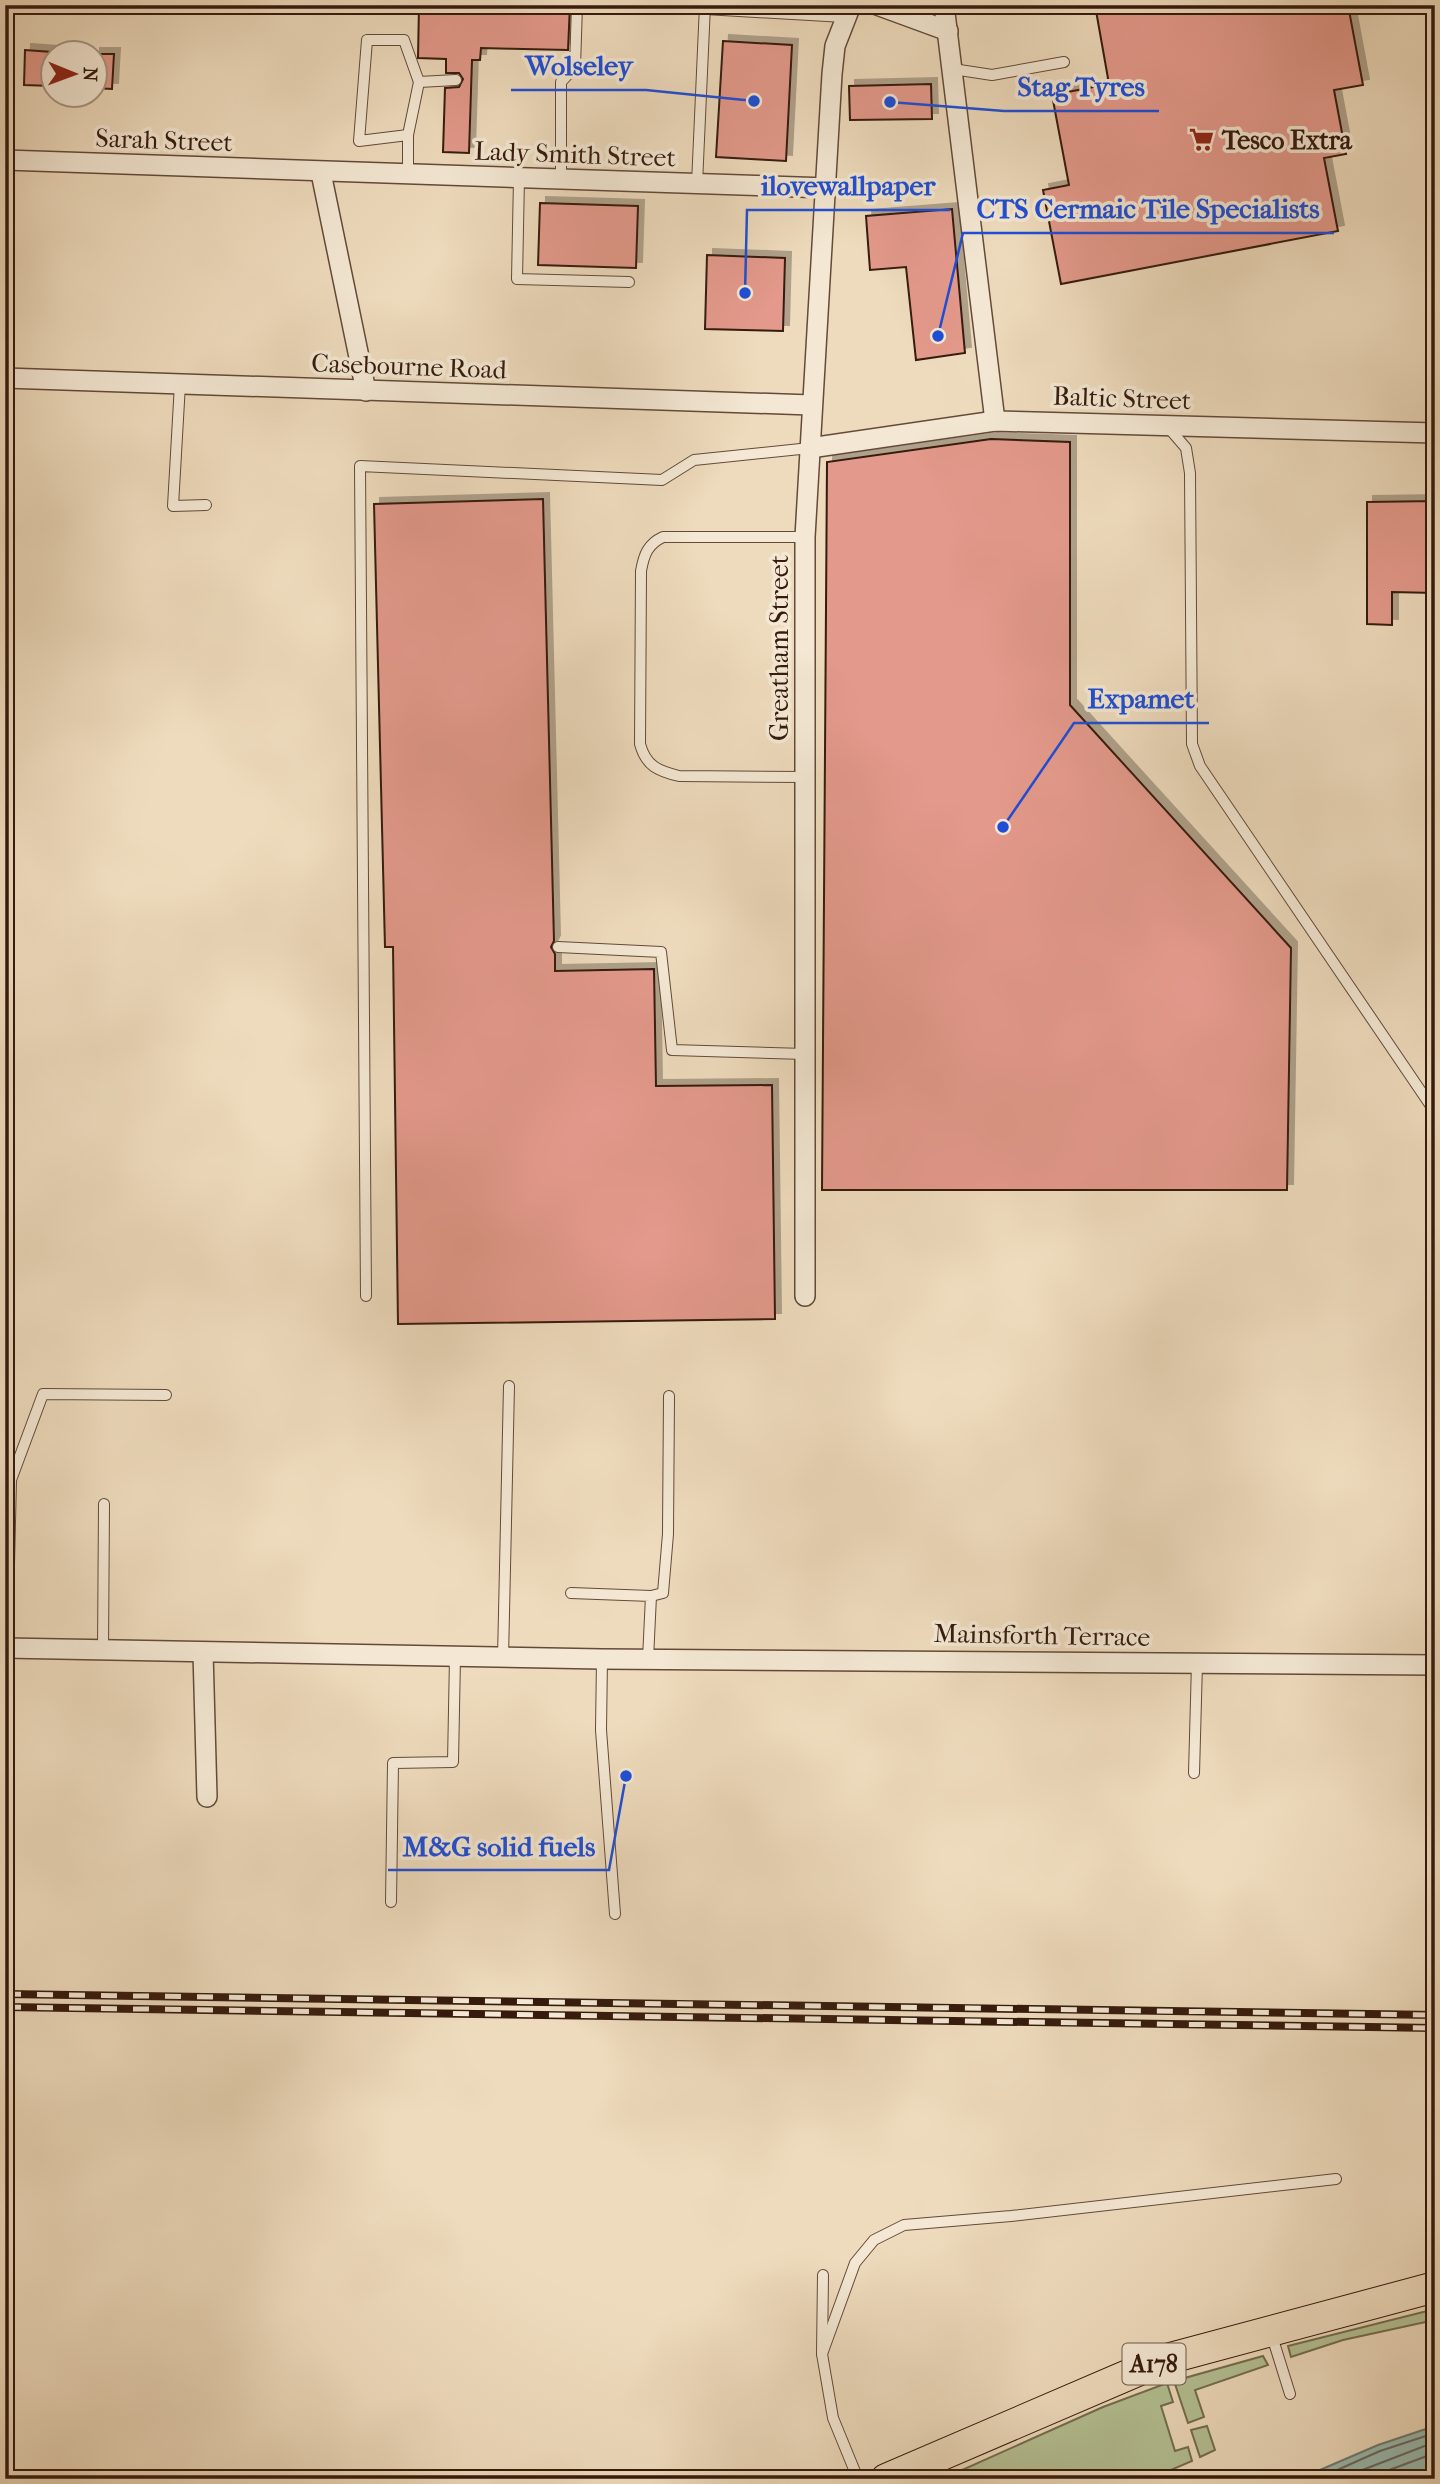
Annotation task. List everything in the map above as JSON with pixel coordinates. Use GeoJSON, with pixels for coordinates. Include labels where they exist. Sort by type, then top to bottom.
{"type":"FeatureCollection","features":[{"type":"Feature","properties":{"kind":"main road","name":"A178"},"geometry":{"type":"LineString","coordinates":[[886,2479],[1163,2360],[1270,2329],[1435,2287]]}},
{"type":"Feature","properties":{"kind":"street"},"geometry":{"type":"LineString","coordinates":[[877,5],[948,31]]}},
{"type":"Feature","properties":{"kind":"street"},"geometry":{"type":"LineString","coordinates":[[944,5],[954,69],[995,421]]}},
{"type":"Feature","properties":{"kind":"street","name":"Greatham Street"},"geometry":{"type":"LineString","coordinates":[[805,1296],[805,537],[832,74],[835,46],[848,11]]}},
{"type":"Feature","properties":{"kind":"street","name":"Sarah Street"},"geometry":{"type":"LineString","coordinates":[[5,160],[321,173]]}},
{"type":"Feature","properties":{"kind":"street","name":"Lady Smith Street"},"geometry":{"type":"LineString","coordinates":[[321,173],[827,188]]}},
{"type":"Feature","properties":{"kind":"street"},"geometry":{"type":"LineString","coordinates":[[321,173],[366,391]]}},
{"type":"Feature","properties":{"kind":"street","name":"Casebourne Road"},"geometry":{"type":"LineString","coordinates":[[5,378],[811,405]]}},
{"type":"Feature","properties":{"kind":"street","name":"Baltic Street"},"geometry":{"type":"LineString","coordinates":[[810,448],[995,421],[1435,433]]}},
{"type":"Feature","properties":{"kind":"street","name":"Mainsforth Terrace"},"geometry":{"type":"LineString","coordinates":[[6,1648],[648,1660],[1435,1665]]}},
{"type":"Feature","properties":{"kind":"street"},"geometry":{"type":"LineString","coordinates":[[202,1652],[207,1797]]}},
{"type":"Feature","properties":{"kind":"lane"},"geometry":{"type":"LineString","coordinates":[[561,180],[561,82],[575,67],[577,5]]}},
{"type":"Feature","properties":{"kind":"lane"},"geometry":{"type":"LineString","coordinates":[[697,184],[705,7],[848,11]]}},
{"type":"Feature","properties":{"kind":"lane"},"geometry":{"type":"LineString","coordinates":[[408,135],[359,141],[367,40],[404,40],[419,82],[408,135],[408,175]]}},
{"type":"Feature","properties":{"kind":"lane"},"geometry":{"type":"LineString","coordinates":[[954,69],[992,75],[1064,62]]}},
{"type":"Feature","properties":{"kind":"lane"},"geometry":{"type":"LineString","coordinates":[[419,82],[456,80]]}},
{"type":"Feature","properties":{"kind":"lane"},"geometry":{"type":"LineString","coordinates":[[519,178],[517,279],[629,282]]}},
{"type":"Feature","properties":{"kind":"lane"},"geometry":{"type":"LineString","coordinates":[[180,384],[173,506],[206,505]]}},
{"type":"Feature","properties":{"kind":"lane"},"geometry":{"type":"LineString","coordinates":[[1167,425],[1186,448],[1190,473],[1192,744],[1200,766],[1435,1112]]}},
{"type":"Feature","properties":{"kind":"lane"},"geometry":{"type":"LineString","coordinates":[[366,1296],[360,466],[662,480],[694,460],[810,448]]}},
{"type":"Feature","properties":{"kind":"lane"},"geometry":{"type":"LineString","coordinates":[[805,537],[663,537],[652,542],[644,554],[641,570],[640,731],[644,758],[661,772],[679,776],[805,778]]}},
{"type":"Feature","properties":{"kind":"lane"},"geometry":{"type":"LineString","coordinates":[[558,947],[662,952],[672,1050],[805,1054]]}},
{"type":"Feature","properties":{"kind":"lane"},"geometry":{"type":"LineString","coordinates":[[503,1658],[509,1385]]}},
{"type":"Feature","properties":{"kind":"lane"},"geometry":{"type":"LineString","coordinates":[[6,1648],[12,1480],[43,1394],[166,1395]]}},
{"type":"Feature","properties":{"kind":"lane"},"geometry":{"type":"LineString","coordinates":[[571,1593],[651,1596],[663,1593],[669,1396]]}},
{"type":"Feature","properties":{"kind":"lane"},"geometry":{"type":"LineString","coordinates":[[103,1650],[104,1504]]}},
{"type":"Feature","properties":{"kind":"lane"},"geometry":{"type":"LineString","coordinates":[[648,1660],[651,1596]]}},
{"type":"Feature","properties":{"kind":"lane"},"geometry":{"type":"LineString","coordinates":[[391,1902],[393,1763],[453,1762],[456,1657]]}},
{"type":"Feature","properties":{"kind":"lane"},"geometry":{"type":"LineString","coordinates":[[602,1659],[601,1730],[615,1914]]}},
{"type":"Feature","properties":{"kind":"lane"},"geometry":{"type":"LineString","coordinates":[[1194,1773],[1197,1662]]}},
{"type":"Feature","properties":{"kind":"lane"},"geometry":{"type":"LineString","coordinates":[[821,2354],[855,2263],[874,2241],[904,2225],[1011,2216],[1336,2179]]}},
{"type":"Feature","properties":{"kind":"lane"},"geometry":{"type":"LineString","coordinates":[[822,2274],[821,2354],[833,2418],[858,2479]]}},
{"type":"Feature","properties":{"kind":"lane"},"geometry":{"type":"LineString","coordinates":[[1270,2329],[1290,2394]]}},
{"type":"Feature","properties":{"kind":"green space"},"geometry":{"type":"Polygon","coordinates":[[[1435,2309],[1435,2320],[1343,2340],[1291,2357],[1288,2346],[1435,2309]]]}},
{"type":"Feature","properties":{"kind":"green space"},"geometry":{"type":"Polygon","coordinates":[[[1263,2356],[1268,2365],[1195,2390],[1204,2417],[1188,2423],[1174,2381],[1263,2356]]]}},
{"type":"Feature","properties":{"kind":"green space"},"geometry":{"type":"Polygon","coordinates":[[[1167,2383],[1173,2402],[1161,2406],[1175,2451],[1188,2447],[1192,2461],[1150,2479],[942,2479],[1103,2407],[1167,2383]]]}},
{"type":"Feature","properties":{"kind":"green space"},"geometry":{"type":"Polygon","coordinates":[[[1207,2426],[1215,2450],[1200,2457],[1191,2430],[1207,2426]]]}},
{"type":"Feature","properties":{"kind":"water"},"geometry":{"type":"Polygon","coordinates":[[[1435,2426],[1435,2479],[1299,2479],[1378,2445],[1435,2426]]]}},
{"type":"Feature","properties":{"kind":"building"},"geometry":{"type":"Polygon","coordinates":[[[419,5],[570,5],[568,50],[481,48],[480,60],[472,60],[469,153],[443,152],[445,88],[459,87],[463,79],[459,73],[446,73],[446,59],[418,58],[419,5]]]}},
{"type":"Feature","properties":{"kind":"building","name":"Tesco Extra"},"geometry":{"type":"Polygon","coordinates":[[[1095,5],[1348,5],[1363,85],[1334,90],[1346,154],[1324,158],[1338,231],[1061,284],[1043,190],[1069,185],[1052,95],[1109,84],[1095,5]]]}},
{"type":"Feature","properties":{"kind":"building"},"geometry":{"type":"Polygon","coordinates":[[[723,41],[792,45],[786,161],[716,157],[723,41]]]}},
{"type":"Feature","properties":{"kind":"building"},"geometry":{"type":"Polygon","coordinates":[[[25,50],[38,51],[38,86],[24,85],[25,50]]]}},
{"type":"Feature","properties":{"kind":"building"},"geometry":{"type":"Polygon","coordinates":[[[108,54],[114,54],[112,89],[108,89],[108,54]]]}},
{"type":"Feature","properties":{"kind":"building"},"geometry":{"type":"Polygon","coordinates":[[[931,84],[932,119],[850,120],[849,86],[931,84]]]}},
{"type":"Feature","properties":{"kind":"building"},"geometry":{"type":"Polygon","coordinates":[[[540,203],[638,206],[636,268],[538,265],[540,203]]]}},
{"type":"Feature","properties":{"kind":"building"},"geometry":{"type":"Polygon","coordinates":[[[952,209],[965,353],[916,360],[906,267],[870,270],[866,216],[952,209]]]}},
{"type":"Feature","properties":{"kind":"building"},"geometry":{"type":"Polygon","coordinates":[[[707,255],[785,258],[783,331],[705,329],[707,255]]]}},
{"type":"Feature","properties":{"kind":"building"},"geometry":{"type":"Polygon","coordinates":[[[991,439],[1070,442],[1070,705],[1291,948],[1287,1190],[822,1190],[827,462],[991,439]]]}},
{"type":"Feature","properties":{"kind":"building"},"geometry":{"type":"Polygon","coordinates":[[[543,499],[554,941],[551,947],[555,954],[555,971],[654,969],[656,1086],[772,1085],[775,1319],[398,1324],[393,947],[385,947],[374,504],[543,499]]]}},
{"type":"Feature","properties":{"kind":"building"},"geometry":{"type":"Polygon","coordinates":[[[1435,501],[1435,593],[1392,592],[1392,625],[1367,624],[1367,502],[1435,501]]]}},
{"type":"Feature","properties":{"kind":"railway"},"geometry":{"type":"LineString","coordinates":[[5,1994],[1435,2015]]}},
{"type":"Feature","properties":{"kind":"railway"},"geometry":{"type":"LineString","coordinates":[[5,2007],[1435,2028]]}},
{"type":"Feature","properties":{"kind":"place","name":"Wolseley"},"geometry":{"type":"Point","coordinates":[754,101]}},
{"type":"Feature","properties":{"kind":"place","name":"Stag Tyres"},"geometry":{"type":"Point","coordinates":[890,102]}},
{"type":"Feature","properties":{"kind":"place","name":"Tesco Extra"},"geometry":{"type":"Point","coordinates":[1202,140]}},
{"type":"Feature","properties":{"kind":"place","name":"ilovewallpaper"},"geometry":{"type":"Point","coordinates":[745,293]}},
{"type":"Feature","properties":{"kind":"place","name":"CTS Cermaic Tile Specialists"},"geometry":{"type":"Point","coordinates":[938,336]}},
{"type":"Feature","properties":{"kind":"place","name":"Expamet"},"geometry":{"type":"Point","coordinates":[1003,827]}},
{"type":"Feature","properties":{"kind":"place","name":"M&G solid fuels"},"geometry":{"type":"Point","coordinates":[626,1776]}}]}
